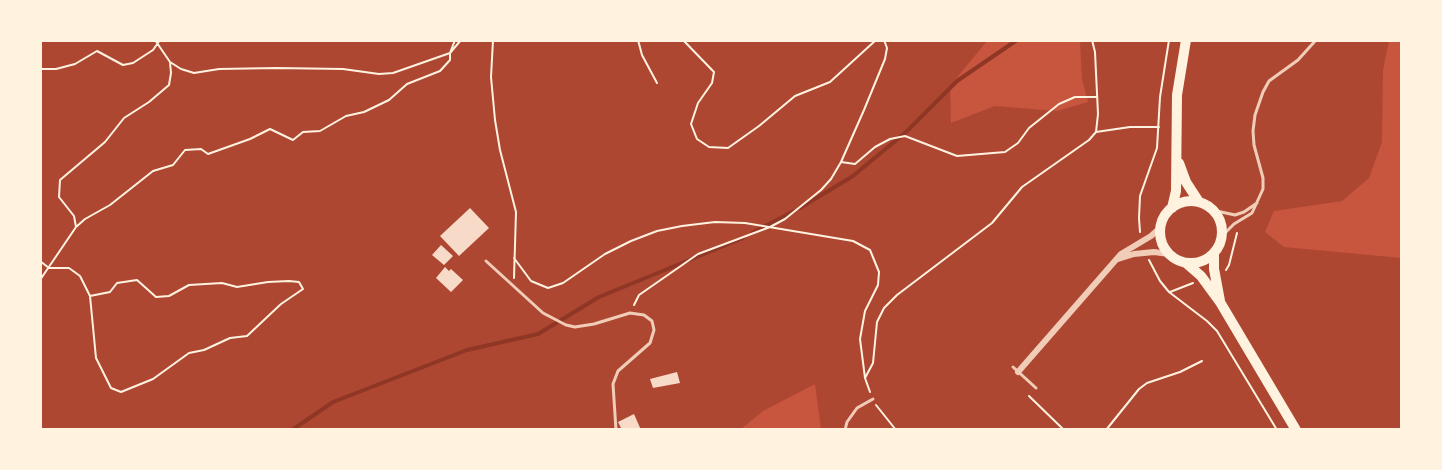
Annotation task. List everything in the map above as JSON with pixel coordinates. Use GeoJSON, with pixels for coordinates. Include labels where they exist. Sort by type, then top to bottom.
{"type":"FeatureCollection","features":[{"type":"Feature","properties":{"kind":"main road"},"geometry":{"type":"LineString","coordinates":[[1172,208],[1176,191],[1177,95],[1186,40]]}},
{"type":"Feature","properties":{"kind":"main road"},"geometry":{"type":"LineString","coordinates":[[1177,160],[1186,182],[1199,202],[1212,210],[1220,222],[1222,236],[1214,253],[1214,269],[1220,302]]}},
{"type":"Feature","properties":{"kind":"main road"},"geometry":{"type":"LineString","coordinates":[[1199,202],[1185,202],[1172,208],[1165,216],[1161,227],[1162,242],[1170,254],[1186,263],[1201,276],[1220,302],[1296,429]]}},
{"type":"Feature","properties":{"kind":"main road"},"geometry":{"type":"LineString","coordinates":[[1186,263],[1199,262],[1214,253]]}},
{"type":"Feature","properties":{"kind":"street"},"geometry":{"type":"LineString","coordinates":[[1015,369],[1123,252],[1143,241],[1161,227]]}},
{"type":"Feature","properties":{"kind":"street"},"geometry":{"type":"LineString","coordinates":[[1118,260],[1146,252],[1170,254]]}},
{"type":"Feature","properties":{"kind":"lane"},"geometry":{"type":"LineString","coordinates":[[1222,236],[1234,224],[1252,213],[1264,183],[1254,145],[1254,122],[1260,99],[1269,81],[1298,60],[1316,40]]}},
{"type":"Feature","properties":{"kind":"lane"},"geometry":{"type":"LineString","coordinates":[[1212,210],[1235,214],[1244,212],[1258,202]]}},
{"type":"Feature","properties":{"kind":"lane"},"geometry":{"type":"LineString","coordinates":[[486,261],[543,313],[566,326],[594,324],[630,313],[649,318],[654,330],[650,343],[618,371],[613,384],[616,429]]}},
{"type":"Feature","properties":{"kind":"lane"},"geometry":{"type":"LineString","coordinates":[[1015,369],[1036,388]]}},
{"type":"Feature","properties":{"kind":"lane"},"geometry":{"type":"LineString","coordinates":[[845,429],[857,408],[873,399]]}},
{"type":"Feature","properties":{"kind":"path"},"geometry":{"type":"LineString","coordinates":[[155,40],[170,62],[194,73],[219,69],[276,68],[343,69],[379,74],[393,73],[450,53],[461,40]]}},
{"type":"Feature","properties":{"kind":"path"},"geometry":{"type":"LineString","coordinates":[[40,69],[56,69],[75,64],[97,51],[123,65],[134,63],[158,45],[160,40]]}},
{"type":"Feature","properties":{"kind":"path"},"geometry":{"type":"LineString","coordinates":[[40,280],[76,227],[85,219],[110,205],[153,171],[174,165],[185,150],[201,149],[208,154],[270,129],[293,140],[303,132],[320,131],[346,116],[364,112],[388,100],[407,84],[440,71],[450,60],[455,40]]}},
{"type":"Feature","properties":{"kind":"path"},"geometry":{"type":"LineString","coordinates":[[493,40],[490,77],[500,150],[516,212],[514,258],[531,281],[541,286],[553,287],[563,284],[605,254],[657,231],[715,222],[770,227],[853,241],[870,250],[879,272],[878,285],[861,325],[860,339],[865,378],[873,399],[896,429]]}},
{"type":"Feature","properties":{"kind":"path"},"geometry":{"type":"LineString","coordinates":[[638,40],[642,55],[657,83]]}},
{"type":"Feature","properties":{"kind":"path"},"geometry":{"type":"LineString","coordinates":[[683,40],[714,72],[712,83],[698,103],[691,124],[697,139],[709,147],[728,148],[795,96],[831,82],[876,40]]}},
{"type":"Feature","properties":{"kind":"path"},"geometry":{"type":"LineString","coordinates":[[630,313],[639,295],[698,254],[770,227],[785,219],[821,190],[842,162],[885,59],[887,48],[884,40]]}},
{"type":"Feature","properties":{"kind":"path"},"geometry":{"type":"LineString","coordinates":[[865,378],[873,363],[877,322],[884,308],[897,295],[992,223],[1022,187],[1089,140],[1096,132],[1097,97],[1095,52],[1092,40]]}},
{"type":"Feature","properties":{"kind":"path"},"geometry":{"type":"LineString","coordinates":[[1143,241],[1139,218],[1140,196],[1157,148],[1160,97],[1168,40]]}},
{"type":"Feature","properties":{"kind":"path"},"geometry":{"type":"LineString","coordinates":[[76,227],[74,216],[59,197],[60,180],[105,142],[124,118],[149,102],[169,85],[170,62]]}},
{"type":"Feature","properties":{"kind":"path"},"geometry":{"type":"LineString","coordinates":[[842,162],[855,164],[875,147],[890,139],[905,136],[957,156],[1005,152],[1018,143],[1029,128],[1059,104],[1075,97],[1097,97]]}},
{"type":"Feature","properties":{"kind":"path"},"geometry":{"type":"LineString","coordinates":[[1096,132],[1130,127],[1159,127]]}},
{"type":"Feature","properties":{"kind":"path"},"geometry":{"type":"LineString","coordinates":[[1146,252],[1154,272],[1169,292],[1217,331],[1277,429]]}},
{"type":"Feature","properties":{"kind":"path"},"geometry":{"type":"LineString","coordinates":[[40,261],[49,268],[69,268],[80,276],[90,296],[96,358],[111,388],[121,392],[153,379],[189,353],[204,350],[230,338],[247,336],[281,304],[303,289],[299,282],[289,281],[237,287],[222,283],[189,285],[169,296],[156,297],[137,280],[117,283],[110,292],[90,296]]}},
{"type":"Feature","properties":{"kind":"path"},"geometry":{"type":"LineString","coordinates":[[1106,429],[1114,423],[1139,389],[1147,383],[1180,372],[1202,361]]}},
{"type":"Feature","properties":{"kind":"path"},"geometry":{"type":"LineString","coordinates":[[1029,396],[1064,429]]}},
{"type":"Feature","properties":{"kind":"shaded area"},"geometry":{"type":"Polygon","coordinates":[[[40,41],[987,41],[950,86],[951,123],[995,106],[1057,111],[1088,102],[1082,79],[1080,41],[1389,41],[1383,70],[1382,142],[1369,178],[1342,201],[1274,211],[1265,232],[1284,247],[1401,258],[1401,429],[821,429],[815,384],[763,411],[741,429],[41,429],[40,41]]]}},
{"type":"Feature","properties":{"kind":"building"},"geometry":{"type":"Polygon","coordinates":[[[470,208],[489,228],[459,256],[440,236],[470,208]]]}},
{"type":"Feature","properties":{"kind":"building"},"geometry":{"type":"Polygon","coordinates":[[[441,245],[453,256],[444,265],[432,255],[441,245]]]}},
{"type":"Feature","properties":{"kind":"building"},"geometry":{"type":"Polygon","coordinates":[[[445,267],[449,271],[451,269],[463,280],[451,292],[436,278],[445,267]]]}},
{"type":"Feature","properties":{"kind":"building"},"geometry":{"type":"Polygon","coordinates":[[[677,372],[680,383],[653,388],[650,379],[677,372]]]}},
{"type":"Feature","properties":{"kind":"building"},"geometry":{"type":"Polygon","coordinates":[[[634,414],[641,430],[622,430],[618,422],[634,414]]]}},
{"type":"Feature","properties":{"kind":"waterway"},"geometry":{"type":"LineString","coordinates":[[800,208],[853,176],[906,132],[957,81],[1017,40]]}},
{"type":"Feature","properties":{"kind":"waterway"},"geometry":{"type":"LineString","coordinates":[[752,233],[794,211]]}},
{"type":"Feature","properties":{"kind":"waterway"},"geometry":{"type":"LineString","coordinates":[[292,430],[333,402],[467,350],[538,334],[599,297],[743,238]]}}]}
